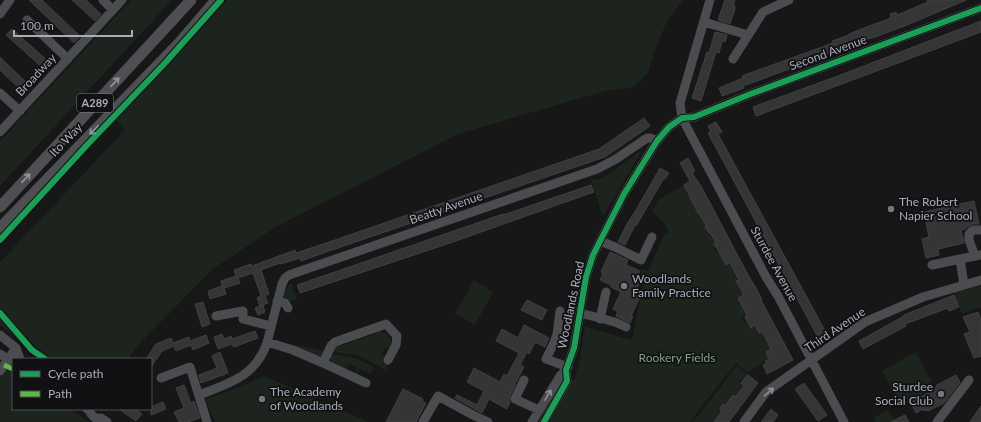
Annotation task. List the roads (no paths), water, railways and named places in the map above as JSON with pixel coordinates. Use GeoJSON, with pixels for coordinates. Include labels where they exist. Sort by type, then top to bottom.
{"type":"FeatureCollection","features":[{"type":"Feature","properties":{"kind":"main road","name":"Ito Way"},"geometry":{"type":"LineString","coordinates":[[0,207],[191,0]]}},
{"type":"Feature","properties":{"kind":"main road","name":"Ito Way"},"geometry":{"type":"LineString","coordinates":[[0,228],[178,42],[216,0]]}},
{"type":"Feature","properties":{"kind":"street"},"geometry":{"type":"LineString","coordinates":[[0,14],[10,0]]}},
{"type":"Feature","properties":{"kind":"street"},"geometry":{"type":"LineString","coordinates":[[104,0],[113,10]]}},
{"type":"Feature","properties":{"kind":"street","name":"Broadway"},"geometry":{"type":"LineString","coordinates":[[0,132],[122,0]]}},
{"type":"Feature","properties":{"kind":"street"},"geometry":{"type":"LineString","coordinates":[[682,118],[680,103],[710,0]]}},
{"type":"Feature","properties":{"kind":"street"},"geometry":{"type":"LineString","coordinates":[[733,59],[763,12],[789,0]]}},
{"type":"Feature","properties":{"kind":"street","name":"Second Avenue"},"geometry":{"type":"LineString","coordinates":[[682,118],[694,117],[748,95],[981,8]]}},
{"type":"Feature","properties":{"kind":"street"},"geometry":{"type":"LineString","coordinates":[[27,20],[68,59]]}},
{"type":"Feature","properties":{"kind":"street"},"geometry":{"type":"LineString","coordinates":[[704,22],[748,35]]}},
{"type":"Feature","properties":{"kind":"street"},"geometry":{"type":"LineString","coordinates":[[0,93],[20,111]]}},
{"type":"Feature","properties":{"kind":"street","name":"Woodlands Road"},"geometry":{"type":"LineString","coordinates":[[544,422],[567,381],[567,369],[574,348],[586,276],[593,255],[624,194],[657,140],[669,127],[682,118]]}},
{"type":"Feature","properties":{"kind":"street","name":"Sturdee Avenue"},"geometry":{"type":"LineString","coordinates":[[682,118],[844,422]]}},
{"type":"Feature","properties":{"kind":"street","name":"Beatty Avenue"},"geometry":{"type":"LineString","coordinates":[[199,395],[234,381],[248,372],[256,364],[267,342],[282,284],[285,278],[291,274],[597,169],[616,159],[647,138],[657,140]]}},
{"type":"Feature","properties":{"kind":"street"},"geometry":{"type":"LineString","coordinates":[[932,265],[978,256],[969,240],[969,234],[973,230],[981,230]]}},
{"type":"Feature","properties":{"kind":"street"},"geometry":{"type":"LineString","coordinates":[[600,241],[641,260],[652,238]]}},
{"type":"Feature","properties":{"kind":"street"},"geometry":{"type":"LineString","coordinates":[[960,259],[964,285]]}},
{"type":"Feature","properties":{"kind":"street","name":"Third Avenue"},"geometry":{"type":"LineString","coordinates":[[744,422],[766,392],[865,322],[923,297],[981,280]]}},
{"type":"Feature","properties":{"kind":"street"},"geometry":{"type":"LineString","coordinates":[[600,319],[606,292]]}},
{"type":"Feature","properties":{"kind":"street"},"geometry":{"type":"LineString","coordinates":[[277,301],[285,303],[288,308]]}},
{"type":"Feature","properties":{"kind":"street"},"geometry":{"type":"LineString","coordinates":[[216,316],[243,311],[243,319],[271,326]]}},
{"type":"Feature","properties":{"kind":"street"},"geometry":{"type":"LineString","coordinates":[[560,311],[558,334],[546,359],[567,369]]}},
{"type":"Feature","properties":{"kind":"street"},"geometry":{"type":"LineString","coordinates":[[580,313],[626,326]]}},
{"type":"Feature","properties":{"kind":"street"},"geometry":{"type":"LineString","coordinates":[[323,363],[331,346],[335,342],[386,324],[397,335],[396,344],[388,360]]}},
{"type":"Feature","properties":{"kind":"street"},"geometry":{"type":"LineString","coordinates":[[0,335],[16,348],[20,358]]}},
{"type":"Feature","properties":{"kind":"street"},"geometry":{"type":"LineString","coordinates":[[267,342],[291,349],[366,383]]}},
{"type":"Feature","properties":{"kind":"street"},"geometry":{"type":"LineString","coordinates":[[0,371],[11,359],[16,348]]}},
{"type":"Feature","properties":{"kind":"street"},"geometry":{"type":"LineString","coordinates":[[0,354],[11,359]]}},
{"type":"Feature","properties":{"kind":"street"},"geometry":{"type":"LineString","coordinates":[[161,378],[190,367],[207,422]]}},
{"type":"Feature","properties":{"kind":"street","name":"Woodlands Road"},"geometry":{"type":"LineString","coordinates":[[532,422],[560,376],[567,369]]}},
{"type":"Feature","properties":{"kind":"street"},"geometry":{"type":"LineString","coordinates":[[524,380],[515,399],[539,410]]}},
{"type":"Feature","properties":{"kind":"street"},"geometry":{"type":"LineString","coordinates":[[937,422],[969,380]]}},
{"type":"Feature","properties":{"kind":"street"},"geometry":{"type":"LineString","coordinates":[[423,422],[438,396],[488,422]]}},
{"type":"Feature","properties":{"kind":"street"},"geometry":{"type":"LineString","coordinates":[[88,410],[96,419],[104,420]]}},
{"type":"Feature","properties":{"kind":"place","name":"The Robert Napier School"},"geometry":{"type":"Point","coordinates":[891,209]}},
{"type":"Feature","properties":{"kind":"place","name":"Woodlands Family Practice"},"geometry":{"type":"Point","coordinates":[624,286]}},
{"type":"Feature","properties":{"kind":"place","name":"Sturdee Social Club"},"geometry":{"type":"Point","coordinates":[941,394]}},
{"type":"Feature","properties":{"kind":"place","name":"The Academy of Woodlands"},"geometry":{"type":"Point","coordinates":[262,399]}},
{"type":"Feature","properties":{"kind":"park label","name":"Rookery Fields"},"geometry":{"type":"Point","coordinates":[677,358]}}]}
